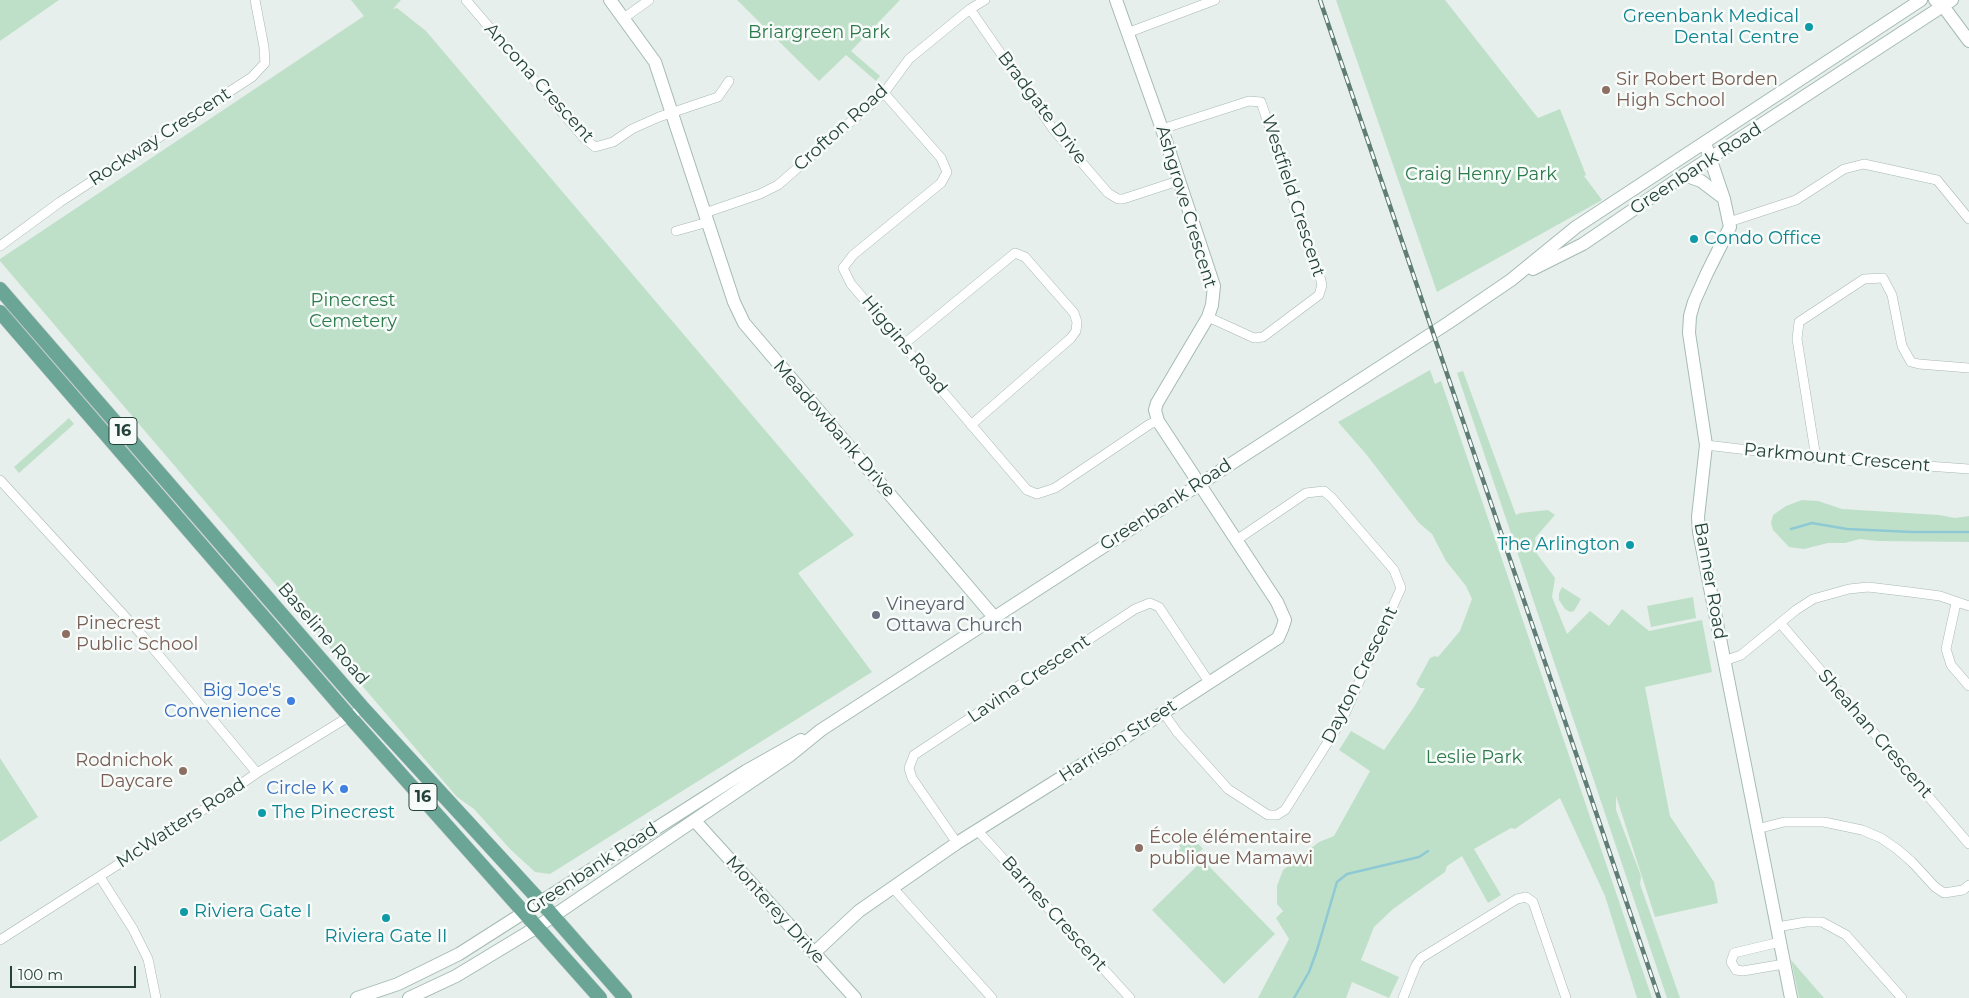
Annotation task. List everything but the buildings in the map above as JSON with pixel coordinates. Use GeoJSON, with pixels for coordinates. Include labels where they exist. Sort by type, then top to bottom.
{"type":"FeatureCollection","features":[{"type":"Feature","properties":{"kind":"main road","name":"Baseline Road"},"geometry":{"type":"LineString","coordinates":[[0,289],[363,708],[541,902],[625,998]]}},
{"type":"Feature","properties":{"kind":"main road","name":"Baseline Road"},"geometry":{"type":"LineString","coordinates":[[0,312],[350,717],[452,829],[600,998]]}},
{"type":"Feature","properties":{"kind":"street","name":"Rockway Crescent"},"geometry":{"type":"LineString","coordinates":[[0,246],[60,202],[252,77],[265,63],[255,0]]}},
{"type":"Feature","properties":{"kind":"street","name":"Ancona Crescent"},"geometry":{"type":"LineString","coordinates":[[466,0],[584,138],[595,147],[613,142],[632,130],[672,112]]}},
{"type":"Feature","properties":{"kind":"street","name":"Meadowbank Drive"},"geometry":{"type":"LineString","coordinates":[[610,0],[655,62],[736,307],[744,323],[994,617]]}},
{"type":"Feature","properties":{"kind":"street"},"geometry":{"type":"LineString","coordinates":[[624,18],[649,0]]}},
{"type":"Feature","properties":{"kind":"street","name":"Crofton Road"},"geometry":{"type":"LineString","coordinates":[[706,217],[778,185],[884,93],[909,59],[970,9],[985,0]]}},
{"type":"Feature","properties":{"kind":"street","name":"Ashgrove Crescent"},"geometry":{"type":"LineString","coordinates":[[1116,0],[1214,286],[1212,305],[1208,317],[1157,403],[1155,410],[1158,420]]}},
{"type":"Feature","properties":{"kind":"street"},"geometry":{"type":"LineString","coordinates":[[1127,33],[1215,0]]}},
{"type":"Feature","properties":{"kind":"street","name":"Greenbank Road"},"geometry":{"type":"LineString","coordinates":[[409,998],[471,968],[538,928],[789,756],[821,730],[1448,323],[1511,280],[1576,227],[1921,0]]}},
{"type":"Feature","properties":{"kind":"street"},"geometry":{"type":"LineString","coordinates":[[1943,1],[1969,41]]}},
{"type":"Feature","properties":{"kind":"street","name":"Greenbank Road"},"geometry":{"type":"LineString","coordinates":[[1511,280],[1583,244],[1943,1]]}},
{"type":"Feature","properties":{"kind":"street","name":"Bradgate Drive"},"geometry":{"type":"LineString","coordinates":[[970,9],[1053,129],[1108,193],[1118,199],[1123,199],[1178,181]]}},
{"type":"Feature","properties":{"kind":"street"},"geometry":{"type":"LineString","coordinates":[[672,112],[718,97],[728,81]]}},
{"type":"Feature","properties":{"kind":"street","name":"Higgins Road"},"geometry":{"type":"LineString","coordinates":[[884,93],[941,158],[947,172],[941,183],[854,255],[843,268],[851,284],[1027,490],[1037,494],[1055,488],[1158,420]]}},
{"type":"Feature","properties":{"kind":"street","name":"Westfield Crescent"},"geometry":{"type":"LineString","coordinates":[[1162,130],[1249,101],[1261,102],[1322,285],[1319,295],[1263,336],[1254,338],[1208,317]]}},
{"type":"Feature","properties":{"kind":"street","name":"Banner Road"},"geometry":{"type":"LineString","coordinates":[[1705,143],[1724,199],[1730,230],[1694,302],[1688,333],[1706,446],[1698,517],[1699,532],[1756,829],[1791,998]]}},
{"type":"Feature","properties":{"kind":"street"},"geometry":{"type":"LineString","coordinates":[[1729,222],[1796,200],[1844,169],[1864,164],[1937,180],[1969,219]]}},
{"type":"Feature","properties":{"kind":"street"},"geometry":{"type":"LineString","coordinates":[[1684,175],[1701,181],[1724,199]]}},
{"type":"Feature","properties":{"kind":"street"},"geometry":{"type":"LineString","coordinates":[[676,231],[706,217]]}},
{"type":"Feature","properties":{"kind":"street"},"geometry":{"type":"LineString","coordinates":[[904,344],[1015,253],[1025,257],[1074,313],[1077,322],[1076,331],[1071,338],[971,425]]}},
{"type":"Feature","properties":{"kind":"street"},"geometry":{"type":"LineString","coordinates":[[1816,458],[1797,339],[1799,322],[1864,279],[1883,278],[1892,294],[1902,346],[1911,362],[1969,368]]}},
{"type":"Feature","properties":{"kind":"street"},"geometry":{"type":"LineString","coordinates":[[1158,420],[1200,483]]}},
{"type":"Feature","properties":{"kind":"street","name":"Parkmount Crescent"},"geometry":{"type":"LineString","coordinates":[[1706,446],[1816,458],[1969,469]]}},
{"type":"Feature","properties":{"kind":"street","name":"Harrison Street"},"geometry":{"type":"LineString","coordinates":[[814,953],[859,911],[957,843],[1278,638],[1285,620],[1277,602],[1200,483]]}},
{"type":"Feature","properties":{"kind":"street"},"geometry":{"type":"LineString","coordinates":[[1,484],[148,642],[257,773]]}},
{"type":"Feature","properties":{"kind":"street","name":"Dayton Crescent"},"geometry":{"type":"LineString","coordinates":[[1164,712],[1177,732],[1228,789],[1268,815],[1277,814],[1285,810],[1343,718],[1401,588],[1394,570],[1324,491],[1306,493],[1238,540]]}},
{"type":"Feature","properties":{"kind":"street"},"geometry":{"type":"LineString","coordinates":[[1724,661],[1740,655],[1781,624],[1796,610],[1813,599],[1849,589],[1868,586],[1940,596],[1969,606]]}},
{"type":"Feature","properties":{"kind":"street","name":"Lavina Crescent"},"geometry":{"type":"LineString","coordinates":[[957,843],[912,778],[908,768],[914,755],[1135,609],[1150,603],[1159,607],[1209,682]]}},
{"type":"Feature","properties":{"kind":"street"},"geometry":{"type":"LineString","coordinates":[[1956,603],[1946,649],[1951,665],[1969,686]]}},
{"type":"Feature","properties":{"kind":"street","name":"Sheahan Crescent"},"geometry":{"type":"LineString","coordinates":[[1781,624],[1969,844]]}},
{"type":"Feature","properties":{"kind":"street","name":"McWatters Road"},"geometry":{"type":"LineString","coordinates":[[0,940],[100,877],[257,773],[363,708]]}},
{"type":"Feature","properties":{"kind":"street","name":"Greenbank Road"},"geometry":{"type":"LineString","coordinates":[[357,998],[428,971],[524,913],[785,747],[821,730]]}},
{"type":"Feature","properties":{"kind":"street","name":"Monterey Drive"},"geometry":{"type":"LineString","coordinates":[[695,821],[855,998]]}},
{"type":"Feature","properties":{"kind":"street"},"geometry":{"type":"LineString","coordinates":[[1756,829],[1784,822],[1824,822],[1862,830],[1881,838],[1897,849],[1935,887],[1944,893],[1963,890],[1969,885]]}},
{"type":"Feature","properties":{"kind":"street","name":"Barnes Crescent"},"geometry":{"type":"LineString","coordinates":[[978,831],[1130,998]]}},
{"type":"Feature","properties":{"kind":"street"},"geometry":{"type":"LineString","coordinates":[[100,877],[133,929],[148,959],[156,998]]}},
{"type":"Feature","properties":{"kind":"street"},"geometry":{"type":"LineString","coordinates":[[893,888],[992,998]]}},
{"type":"Feature","properties":{"kind":"street"},"geometry":{"type":"LineString","coordinates":[[1403,998],[1416,965],[1421,958],[1510,903],[1526,897],[1533,902],[1566,998]]}},
{"type":"Feature","properties":{"kind":"street"},"geometry":{"type":"LineString","coordinates":[[1777,927],[1806,922],[1822,922],[1846,935],[1902,998]]}},
{"type":"Feature","properties":{"kind":"street"},"geometry":{"type":"LineString","coordinates":[[1780,942],[1734,953],[1731,962],[1736,970],[1743,971],[1784,964]]}},
{"type":"Feature","properties":{"kind":"green space"},"geometry":{"type":"Polygon","coordinates":[[[0,0],[59,0],[0,41],[0,0]]]}},
{"type":"Feature","properties":{"kind":"green space","name":"Pinecrest Cemetery"},"geometry":{"type":"Polygon","coordinates":[[[351,0],[401,0],[393,9],[397,8],[426,31],[854,535],[798,573],[872,672],[550,874],[535,872],[510,849],[474,809],[457,797],[0,261],[0,259],[364,16],[351,0]]]}},
{"type":"Feature","properties":{"kind":"green space","name":"Briargreen Park"},"geometry":{"type":"Polygon","coordinates":[[[737,0],[900,0],[851,51],[880,76],[876,81],[846,55],[819,81],[737,0]]]}},
{"type":"Feature","properties":{"kind":"green space","name":"Craig Henry Park"},"geometry":{"type":"Polygon","coordinates":[[[1336,0],[1445,0],[1538,118],[1560,109],[1586,175],[1584,176],[1602,200],[1437,292],[1336,0]]]}},
{"type":"Feature","properties":{"kind":"green space","name":"Leslie Park"},"geometry":{"type":"Polygon","coordinates":[[[1430,370],[1435,384],[1441,381],[1652,998],[1637,998],[1605,896],[1560,798],[1515,829],[1511,828],[1474,849],[1501,895],[1488,903],[1462,856],[1447,866],[1445,872],[1393,909],[1374,927],[1361,960],[1399,977],[1389,998],[1352,982],[1346,998],[1258,998],[1289,939],[1276,918],[1283,911],[1277,904],[1277,886],[1283,870],[1319,842],[1334,836],[1370,771],[1339,750],[1351,731],[1384,750],[1425,688],[1420,688],[1416,684],[1430,658],[1438,657],[1460,631],[1472,599],[1466,586],[1446,561],[1432,534],[1419,523],[1366,454],[1338,422],[1430,370]]]}},
{"type":"Feature","properties":{"kind":"green space"},"geometry":{"type":"Polygon","coordinates":[[[1463,371],[1516,515],[1548,510],[1555,515],[1535,538],[1537,554],[1555,578],[1552,597],[1567,634],[1590,611],[1609,626],[1622,609],[1649,631],[1702,620],[1712,672],[1645,687],[1670,816],[1714,882],[1718,903],[1655,917],[1616,796],[1616,810],[1641,876],[1640,884],[1680,998],[1667,998],[1457,373],[1463,371]]]}},
{"type":"Feature","properties":{"kind":"green space"},"geometry":{"type":"Polygon","coordinates":[[[69,418],[74,424],[19,473],[14,467],[69,418]]]}},
{"type":"Feature","properties":{"kind":"green space"},"geometry":{"type":"Polygon","coordinates":[[[1802,500],[1818,501],[1842,509],[1939,515],[1955,518],[1969,516],[1969,542],[1877,541],[1860,539],[1845,543],[1828,543],[1804,549],[1789,547],[1773,530],[1771,523],[1773,515],[1786,506],[1802,500]]]}},
{"type":"Feature","properties":{"kind":"green space"},"geometry":{"type":"Polygon","coordinates":[[[1562,587],[1581,599],[1574,611],[1570,612],[1565,609],[1559,600],[1559,593],[1562,587]]]}},
{"type":"Feature","properties":{"kind":"green space"},"geometry":{"type":"Polygon","coordinates":[[[1693,597],[1696,618],[1651,627],[1647,606],[1693,597]]]}},
{"type":"Feature","properties":{"kind":"green space"},"geometry":{"type":"Polygon","coordinates":[[[0,758],[38,817],[0,842],[0,758]]]}},
{"type":"Feature","properties":{"kind":"green space"},"geometry":{"type":"Polygon","coordinates":[[[1187,831],[1203,849],[1190,860],[1185,854],[1182,856],[1178,851],[1181,848],[1175,841],[1187,831]]]}},
{"type":"Feature","properties":{"kind":"green space"},"geometry":{"type":"Polygon","coordinates":[[[1203,860],[1275,934],[1224,984],[1152,910],[1203,860]]]}},
{"type":"Feature","properties":{"kind":"green space"},"geometry":{"type":"Polygon","coordinates":[[[1791,960],[1824,998],[1799,998],[1791,960]]]}},
{"type":"Feature","properties":{"kind":"waterway"},"geometry":{"type":"LineString","coordinates":[[1791,529],[1812,523],[1847,529],[1969,532]]}},
{"type":"Feature","properties":{"kind":"waterway"},"geometry":{"type":"LineString","coordinates":[[1294,998],[1309,972],[1337,882],[1347,874],[1419,857],[1428,851]]}},
{"type":"Feature","properties":{"kind":"railway"},"geometry":{"type":"LineString","coordinates":[[1320,0],[1659,998]]}},
{"type":"Feature","properties":{"kind":"place","name":"Greenbank Medical Dental Centre"},"geometry":{"type":"Point","coordinates":[1809,27]}},
{"type":"Feature","properties":{"kind":"place","name":"Sir Robert Borden High School"},"geometry":{"type":"Point","coordinates":[1606,90]}},
{"type":"Feature","properties":{"kind":"place","name":"Condo Office"},"geometry":{"type":"Point","coordinates":[1694,239]}},
{"type":"Feature","properties":{"kind":"place","name":"The Arlington"},"geometry":{"type":"Point","coordinates":[1630,545]}},
{"type":"Feature","properties":{"kind":"place","name":"Vineyard Ottawa Church"},"geometry":{"type":"Point","coordinates":[876,615]}},
{"type":"Feature","properties":{"kind":"place","name":"Pinecrest Public School"},"geometry":{"type":"Point","coordinates":[66,634]}},
{"type":"Feature","properties":{"kind":"place","name":"Big Joe's Convenience"},"geometry":{"type":"Point","coordinates":[291,701]}},
{"type":"Feature","properties":{"kind":"place","name":"Rodnichok Daycare"},"geometry":{"type":"Point","coordinates":[183,771]}},
{"type":"Feature","properties":{"kind":"place","name":"Circle K"},"geometry":{"type":"Point","coordinates":[344,789]}},
{"type":"Feature","properties":{"kind":"place","name":"The Pinecrest"},"geometry":{"type":"Point","coordinates":[262,813]}},
{"type":"Feature","properties":{"kind":"place","name":"École élémentaire publique Mamawi"},"geometry":{"type":"Point","coordinates":[1139,848]}},
{"type":"Feature","properties":{"kind":"place","name":"Riviera Gate I"},"geometry":{"type":"Point","coordinates":[184,912]}},
{"type":"Feature","properties":{"kind":"place","name":"Riviera Gate II"},"geometry":{"type":"Point","coordinates":[386,918]}}]}
